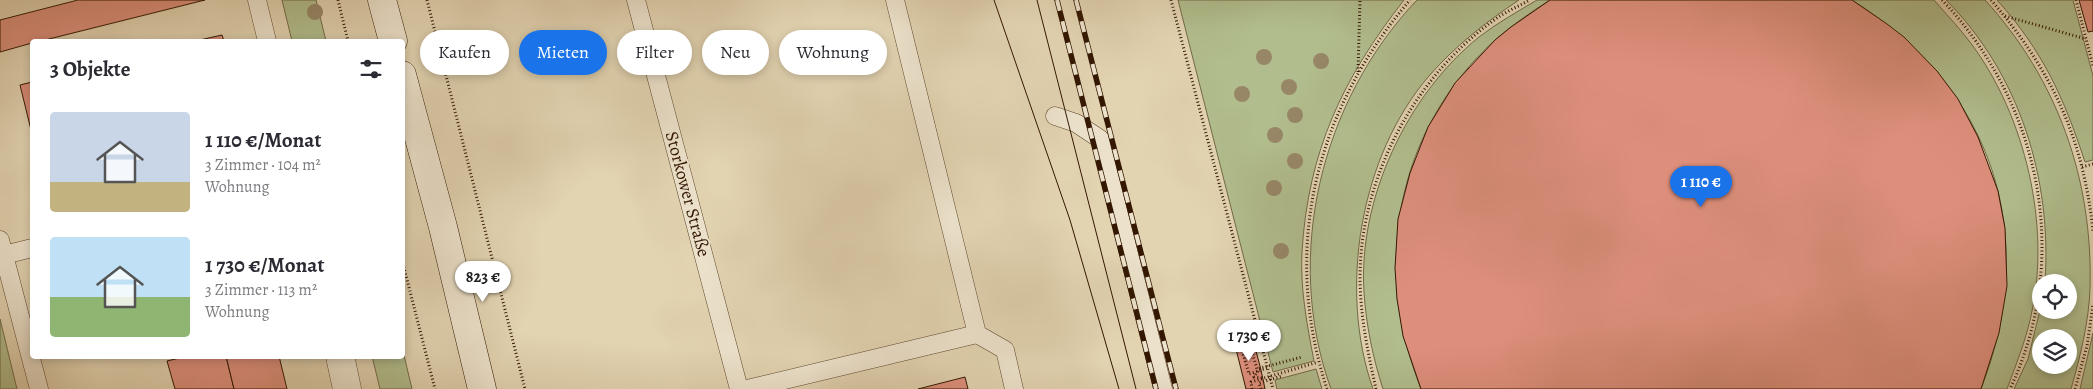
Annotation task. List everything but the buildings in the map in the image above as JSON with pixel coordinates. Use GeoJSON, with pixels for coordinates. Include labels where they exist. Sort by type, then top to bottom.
{"type":"FeatureCollection","features":[{"type":"Feature","properties":{"kind":"main road"},"geometry":{"type":"LineString","coordinates":[[382,0],[393,39]]}},
{"type":"Feature","properties":{"kind":"main road"},"geometry":{"type":"LineString","coordinates":[[405,86],[443,227],[482,389]]}},
{"type":"Feature","properties":{"kind":"main road"},"geometry":{"type":"LineString","coordinates":[[341,359],[347,389]]}},
{"type":"Feature","properties":{"kind":"lane"},"geometry":{"type":"LineString","coordinates":[[257,0],[267,39]]}},
{"type":"Feature","properties":{"kind":"lane","name":"Storkower Straße"},"geometry":{"type":"LineString","coordinates":[[636,0],[739,389]]}},
{"type":"Feature","properties":{"kind":"lane"},"geometry":{"type":"LineString","coordinates":[[895,0],[977,334]]}},
{"type":"Feature","properties":{"kind":"lane"},"geometry":{"type":"LineString","coordinates":[[1055,116],[1076,123],[1100,139],[1163,389]]}},
{"type":"Feature","properties":{"kind":"lane"},"geometry":{"type":"LineString","coordinates":[[30,248],[2,248],[30,355]]}},
{"type":"Feature","properties":{"kind":"lane"},"geometry":{"type":"LineString","coordinates":[[747,389],[977,334],[1005,350],[1014,389]]}},
{"type":"Feature","properties":{"kind":"lane"},"geometry":{"type":"LineString","coordinates":[[31,359],[39,389]]}},
{"type":"Feature","properties":{"kind":"path"},"geometry":{"type":"LineString","coordinates":[[338,0],[348,39]]}},
{"type":"Feature","properties":{"kind":"path"},"geometry":{"type":"LineString","coordinates":[[427,0],[525,389]]}},
{"type":"Feature","properties":{"kind":"path"},"geometry":{"type":"LineString","coordinates":[[1171,0],[1273,389]]}},
{"type":"Feature","properties":{"kind":"path"},"geometry":{"type":"LineString","coordinates":[[1358,73],[1360,0]]}},
{"type":"Feature","properties":{"kind":"path"},"geometry":{"type":"LineString","coordinates":[[1327,389],[1318,362],[1310,322],[1307,286],[1308,222],[1314,189],[1331,128],[1358,73],[1372,49],[1410,0]]}},
{"type":"Feature","properties":{"kind":"path"},"geometry":{"type":"LineString","coordinates":[[1376,389],[1362,324],[1361,254],[1373,193],[1385,157],[1399,128],[1419,97],[1455,55],[1497,18],[1530,0]]}},
{"type":"Feature","properties":{"kind":"path"},"geometry":{"type":"LineString","coordinates":[[1942,0],[1968,29],[1989,61],[2010,100],[2024,134],[2034,170],[2043,238],[2041,277],[2036,312],[2026,349],[2010,389]]}},
{"type":"Feature","properties":{"kind":"path"},"geometry":{"type":"LineString","coordinates":[[1991,0],[2038,61],[2054,90],[2068,122],[2082,167],[2093,231]]}},
{"type":"Feature","properties":{"kind":"path"},"geometry":{"type":"LineString","coordinates":[[2076,0],[2086,39],[2091,48],[2093,66]]}},
{"type":"Feature","properties":{"kind":"path"},"geometry":{"type":"LineString","coordinates":[[2004,15],[2086,39]]}},
{"type":"Feature","properties":{"kind":"path"},"geometry":{"type":"LineString","coordinates":[[2082,167],[2093,164]]}},
{"type":"Feature","properties":{"kind":"path"},"geometry":{"type":"LineString","coordinates":[[405,272],[435,389]]}},
{"type":"Feature","properties":{"kind":"path"},"geometry":{"type":"LineString","coordinates":[[2075,389],[2086,346],[2093,304]]}},
{"type":"Feature","properties":{"kind":"path"},"geometry":{"type":"LineString","coordinates":[[1260,368],[1257,369],[1248,338],[1239,340],[1249,374],[1267,368]]}},
{"type":"Feature","properties":{"kind":"path"},"geometry":{"type":"LineString","coordinates":[[1262,378],[1254,376],[1260,368],[1302,356]]}},
{"type":"Feature","properties":{"kind":"path"},"geometry":{"type":"LineString","coordinates":[[1252,389],[1251,382],[1318,362]]}},
{"type":"Feature","properties":{"kind":"path"},"geometry":{"type":"LineString","coordinates":[[1261,389],[1259,383],[1282,376]]}},
{"type":"Feature","properties":{"kind":"green space"},"geometry":{"type":"Polygon","coordinates":[[[282,0],[316,0],[326,39],[292,39],[282,0]]]}},
{"type":"Feature","properties":{"kind":"green space"},"geometry":{"type":"Polygon","coordinates":[[[1178,0],[1404,0],[1363,58],[1347,87],[1332,117],[1312,181],[1302,252],[1302,279],[1314,361],[1273,372],[1178,0]]]}},
{"type":"Feature","properties":{"kind":"green space"},"geometry":{"type":"Polygon","coordinates":[[[1417,0],[1519,0],[1472,35],[1439,65],[1405,108],[1386,145],[1372,184],[1362,225],[1357,267],[1357,309],[1363,350],[1373,389],[1331,389],[1317,338],[1311,286],[1312,234],[1320,182],[1335,132],[1356,85],[1384,40],[1417,0]]]}},
{"type":"Feature","properties":{"kind":"green space"},"geometry":{"type":"Polygon","coordinates":[[[1537,0],[1550,0],[1501,34],[1461,76],[1434,116],[1415,158],[1402,202],[1397,249],[1398,295],[1406,342],[1421,389],[1383,389],[1366,317],[1364,257],[1369,221],[1392,151],[1409,119],[1430,88],[1453,61],[1479,37],[1537,0]]]}},
{"type":"Feature","properties":{"kind":"green space"},"geometry":{"type":"Polygon","coordinates":[[[1852,0],[1934,0],[1962,32],[1986,65],[2016,129],[2027,164],[2038,236],[2037,272],[2037,274],[2032,274],[2032,310],[2028,327],[2007,389],[1981,389],[1998,332],[2006,276],[2004,221],[1992,170],[1971,121],[1940,76],[1900,36],[1852,0]]]}},
{"type":"Feature","properties":{"kind":"green space"},"geometry":{"type":"Polygon","coordinates":[[[1946,0],[1985,0],[2011,31],[2033,64],[2051,98],[2066,134],[2077,171],[2085,209],[2089,248],[2089,301],[2086,326],[2077,367],[2077,329],[2035,329],[2038,319],[2077,319],[2077,274],[2045,274],[2046,244],[2043,205],[2036,167],[2026,130],[2012,95],[1994,61],[1972,29],[1946,0]]]}},
{"type":"Feature","properties":{"kind":"green space"},"geometry":{"type":"Polygon","coordinates":[[[1997,0],[2073,0],[2093,76],[2093,160],[2085,162],[2060,96],[2040,57],[1997,0]]]}},
{"type":"Feature","properties":{"kind":"green space"},"geometry":{"type":"Polygon","coordinates":[[[0,319],[17,389],[0,389],[0,319]]]}},
{"type":"Feature","properties":{"kind":"green space"},"geometry":{"type":"Polygon","coordinates":[[[2093,333],[2093,389],[2080,389],[2093,333]]]}},
{"type":"Feature","properties":{"kind":"green space"},"geometry":{"type":"Polygon","coordinates":[[[2032,343],[2032,374],[2075,374],[2071,389],[2014,389],[2028,359],[2032,343]]]}},
{"type":"Feature","properties":{"kind":"green space"},"geometry":{"type":"Polygon","coordinates":[[[373,359],[405,359],[412,389],[380,389],[373,359]]]}},
{"type":"Feature","properties":{"kind":"green space"},"geometry":{"type":"Polygon","coordinates":[[[1316,369],[1322,389],[1277,389],[1275,380],[1316,369]]]}},
{"type":"Feature","properties":{"kind":"tram line"},"geometry":{"type":"LineString","coordinates":[[994,0],[1070,220],[1119,389]]}},
{"type":"Feature","properties":{"kind":"tram line"},"geometry":{"type":"LineString","coordinates":[[1037,0],[1136,389]]}},
{"type":"Feature","properties":{"kind":"railway"},"geometry":{"type":"LineString","coordinates":[[1057,0],[1156,389]]}},
{"type":"Feature","properties":{"kind":"railway"},"geometry":{"type":"LineString","coordinates":[[1076,0],[1176,389]]}}]}
